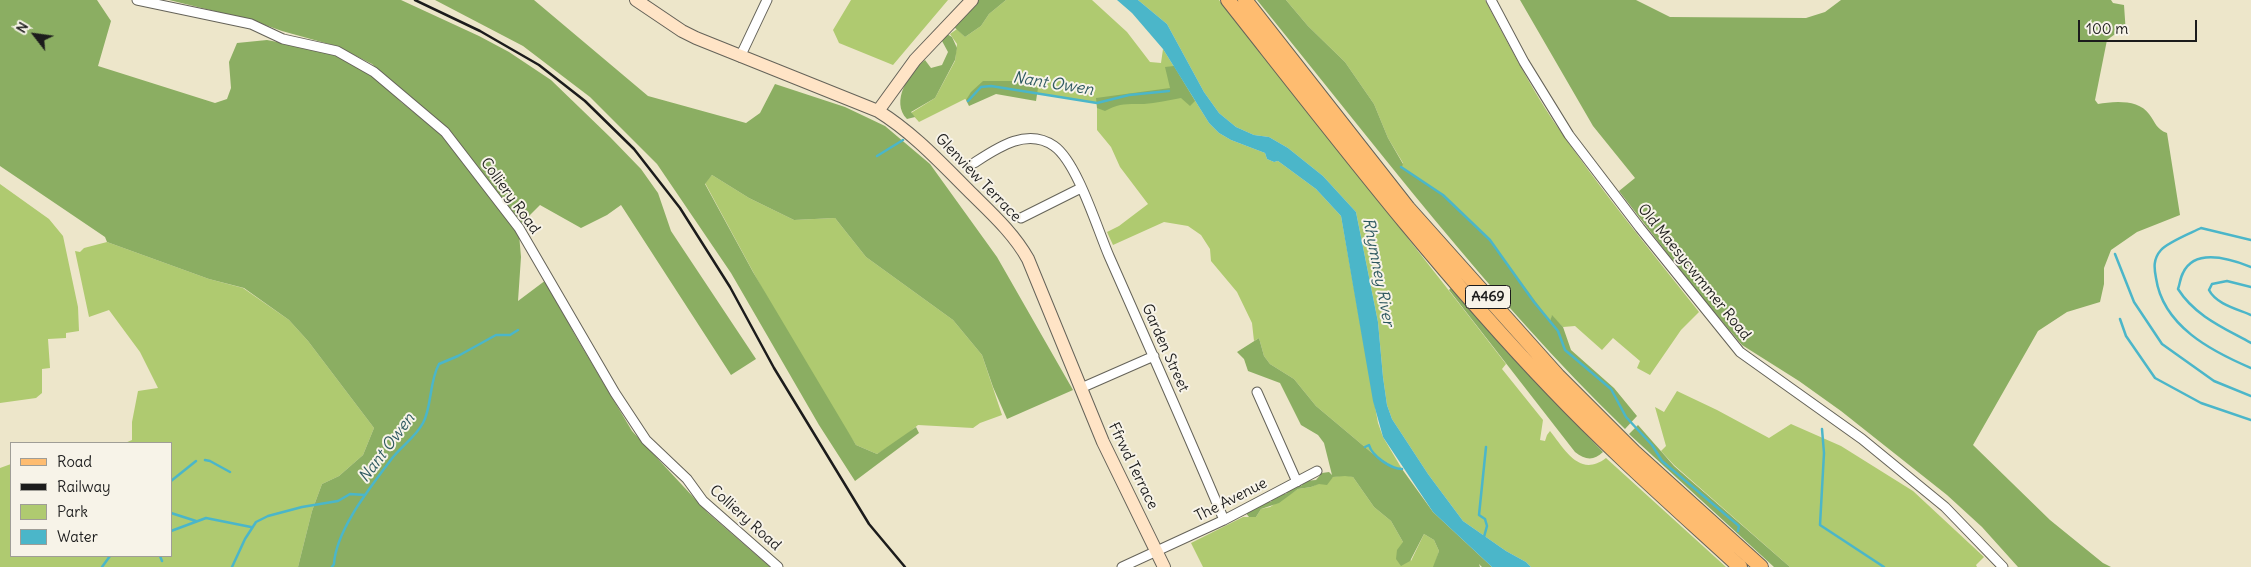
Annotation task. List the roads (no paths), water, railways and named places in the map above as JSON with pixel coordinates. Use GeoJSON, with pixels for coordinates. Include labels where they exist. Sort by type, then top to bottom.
{"type":"FeatureCollection","features":[{"type":"Feature","properties":{"kind":"main road","name":"A469"},"geometry":{"type":"LineString","coordinates":[[1228,0],[1396,214],[1552,390],[1621,458],[1740,567]]}},
{"type":"Feature","properties":{"kind":"main road","name":"A469"},"geometry":{"type":"LineString","coordinates":[[1244,0],[1408,208],[1558,376],[1634,452],[1761,567]]}},
{"type":"Feature","properties":{"kind":"street","name":"Colliery Road"},"geometry":{"type":"LineString","coordinates":[[137,0],[251,24],[283,39],[337,51],[374,72],[445,132],[519,228],[620,401],[646,440],[687,478],[703,501],[778,567]]}},
{"type":"Feature","properties":{"kind":"street","name":"Glenview Terrace"},"geometry":{"type":"LineString","coordinates":[[636,0],[682,32],[740,57],[878,111],[896,122],[921,143],[994,215],[1021,247],[1037,278],[1082,390]]}},
{"type":"Feature","properties":{"kind":"street"},"geometry":{"type":"LineString","coordinates":[[740,57],[767,0]]}},
{"type":"Feature","properties":{"kind":"street"},"geometry":{"type":"LineString","coordinates":[[878,111],[914,60],[972,0]]}},
{"type":"Feature","properties":{"kind":"street","name":"Old Maesycwmmer Road"},"geometry":{"type":"LineString","coordinates":[[1491,0],[1524,62],[1570,135],[1640,228],[1740,352],[1862,439],[1945,507],[2003,567]]}},
{"type":"Feature","properties":{"kind":"street","name":"Garden Street"},"geometry":{"type":"LineString","coordinates":[[974,163],[999,147],[1017,139],[1035,139],[1054,146],[1071,164],[1224,520]]}},
{"type":"Feature","properties":{"kind":"street"},"geometry":{"type":"LineString","coordinates":[[1021,218],[1081,188]]}},
{"type":"Feature","properties":{"kind":"street"},"geometry":{"type":"LineString","coordinates":[[1082,390],[1154,356]]}},
{"type":"Feature","properties":{"kind":"street","name":"Ffrwd Terrace"},"geometry":{"type":"LineString","coordinates":[[1082,390],[1103,442],[1164,567]]}},
{"type":"Feature","properties":{"kind":"street"},"geometry":{"type":"LineString","coordinates":[[1256,392],[1297,482]]}},
{"type":"Feature","properties":{"kind":"street","name":"The Avenue"},"geometry":{"type":"LineString","coordinates":[[1122,567],[1224,520],[1317,471]]}},
{"type":"Feature","properties":{"kind":"water"},"geometry":{"type":"Polygon","coordinates":[[[1117,0],[1138,0],[1167,24],[1204,92],[1219,113],[1236,127],[1254,135],[1269,137],[1288,148],[1323,176],[1356,212],[1378,322],[1387,405],[1392,419],[1428,474],[1463,521],[1531,567],[1492,567],[1433,512],[1383,437],[1373,401],[1341,216],[1316,189],[1278,161],[1274,162],[1267,159],[1265,153],[1231,140],[1219,133],[1209,123],[1163,49],[1132,13],[1117,0]]]}},
{"type":"Feature","properties":{"kind":"waterway","name":"Nant Owen"},"geometry":{"type":"LineString","coordinates":[[968,101],[981,87],[991,86],[1097,103],[1129,95],[1169,91]]}},
{"type":"Feature","properties":{"kind":"waterway","name":"Nant Owen"},"geometry":{"type":"LineString","coordinates":[[877,156],[903,140]]}},
{"type":"Feature","properties":{"kind":"waterway"},"geometry":{"type":"LineString","coordinates":[[1401,167],[1443,195],[1490,240],[1534,302],[1558,331],[1565,350],[1611,389],[1626,417],[1652,445],[1662,461],[1739,526],[1738,531]]}},
{"type":"Feature","properties":{"kind":"waterway"},"geometry":{"type":"LineString","coordinates":[[2251,240],[2201,228],[2164,247],[2155,260],[2156,278],[2160,295],[2168,310],[2179,323],[2205,345],[2251,368]]}},
{"type":"Feature","properties":{"kind":"waterway"},"geometry":{"type":"LineString","coordinates":[[2115,254],[2134,302],[2162,344],[2214,381],[2251,396]]}},
{"type":"Feature","properties":{"kind":"waterway"},"geometry":{"type":"LineString","coordinates":[[2251,267],[2214,257],[2196,260],[2183,273],[2178,289],[2201,314],[2251,343]]}},
{"type":"Feature","properties":{"kind":"waterway"},"geometry":{"type":"LineString","coordinates":[[2251,287],[2227,281],[2212,284],[2209,290],[2212,295],[2222,302],[2251,315]]}},
{"type":"Feature","properties":{"kind":"waterway"},"geometry":{"type":"LineString","coordinates":[[2120,319],[2126,336],[2155,378],[2201,403],[2251,420]]}},
{"type":"Feature","properties":{"kind":"waterway","name":"Nant Owen"},"geometry":{"type":"LineString","coordinates":[[332,567],[341,537],[355,510],[390,461],[423,423],[439,364],[496,335],[510,335],[518,330]]}},
{"type":"Feature","properties":{"kind":"waterway"},"geometry":{"type":"LineString","coordinates":[[1822,429],[1824,453],[1820,525],[1884,567]]}},
{"type":"Feature","properties":{"kind":"waterway"},"geometry":{"type":"LineString","coordinates":[[1365,447],[1369,445],[1382,461],[1402,469]]}},
{"type":"Feature","properties":{"kind":"waterway"},"geometry":{"type":"LineString","coordinates":[[1484,537],[1487,526],[1485,519],[1479,515],[1486,447]]}},
{"type":"Feature","properties":{"kind":"waterway"},"geometry":{"type":"LineString","coordinates":[[205,460],[230,472]]}},
{"type":"Feature","properties":{"kind":"waterway"},"geometry":{"type":"LineString","coordinates":[[172,480],[196,461]]}},
{"type":"Feature","properties":{"kind":"waterway"},"geometry":{"type":"LineString","coordinates":[[232,567],[245,539],[256,522],[268,516],[302,507],[338,501],[350,494],[365,495]]}},
{"type":"Feature","properties":{"kind":"waterway"},"geometry":{"type":"LineString","coordinates":[[172,513],[196,521]]}},
{"type":"Feature","properties":{"kind":"waterway"},"geometry":{"type":"LineString","coordinates":[[172,531],[206,518],[251,527]]}},
{"type":"Feature","properties":{"kind":"waterway"},"geometry":{"type":"LineString","coordinates":[[102,567],[109,557]]}},
{"type":"Feature","properties":{"kind":"waterway"},"geometry":{"type":"LineString","coordinates":[[160,557],[162,561]]}},
{"type":"Feature","properties":{"kind":"railway"},"geometry":{"type":"LineString","coordinates":[[415,0],[480,31],[539,65],[585,101],[634,149],[680,208],[730,287],[774,368],[869,524],[905,567]]}},
{"type":"Feature","properties":{"kind":"water label","name":"Rhymney River"},"geometry":{"type":"Point","coordinates":[1378,272]}}]}
